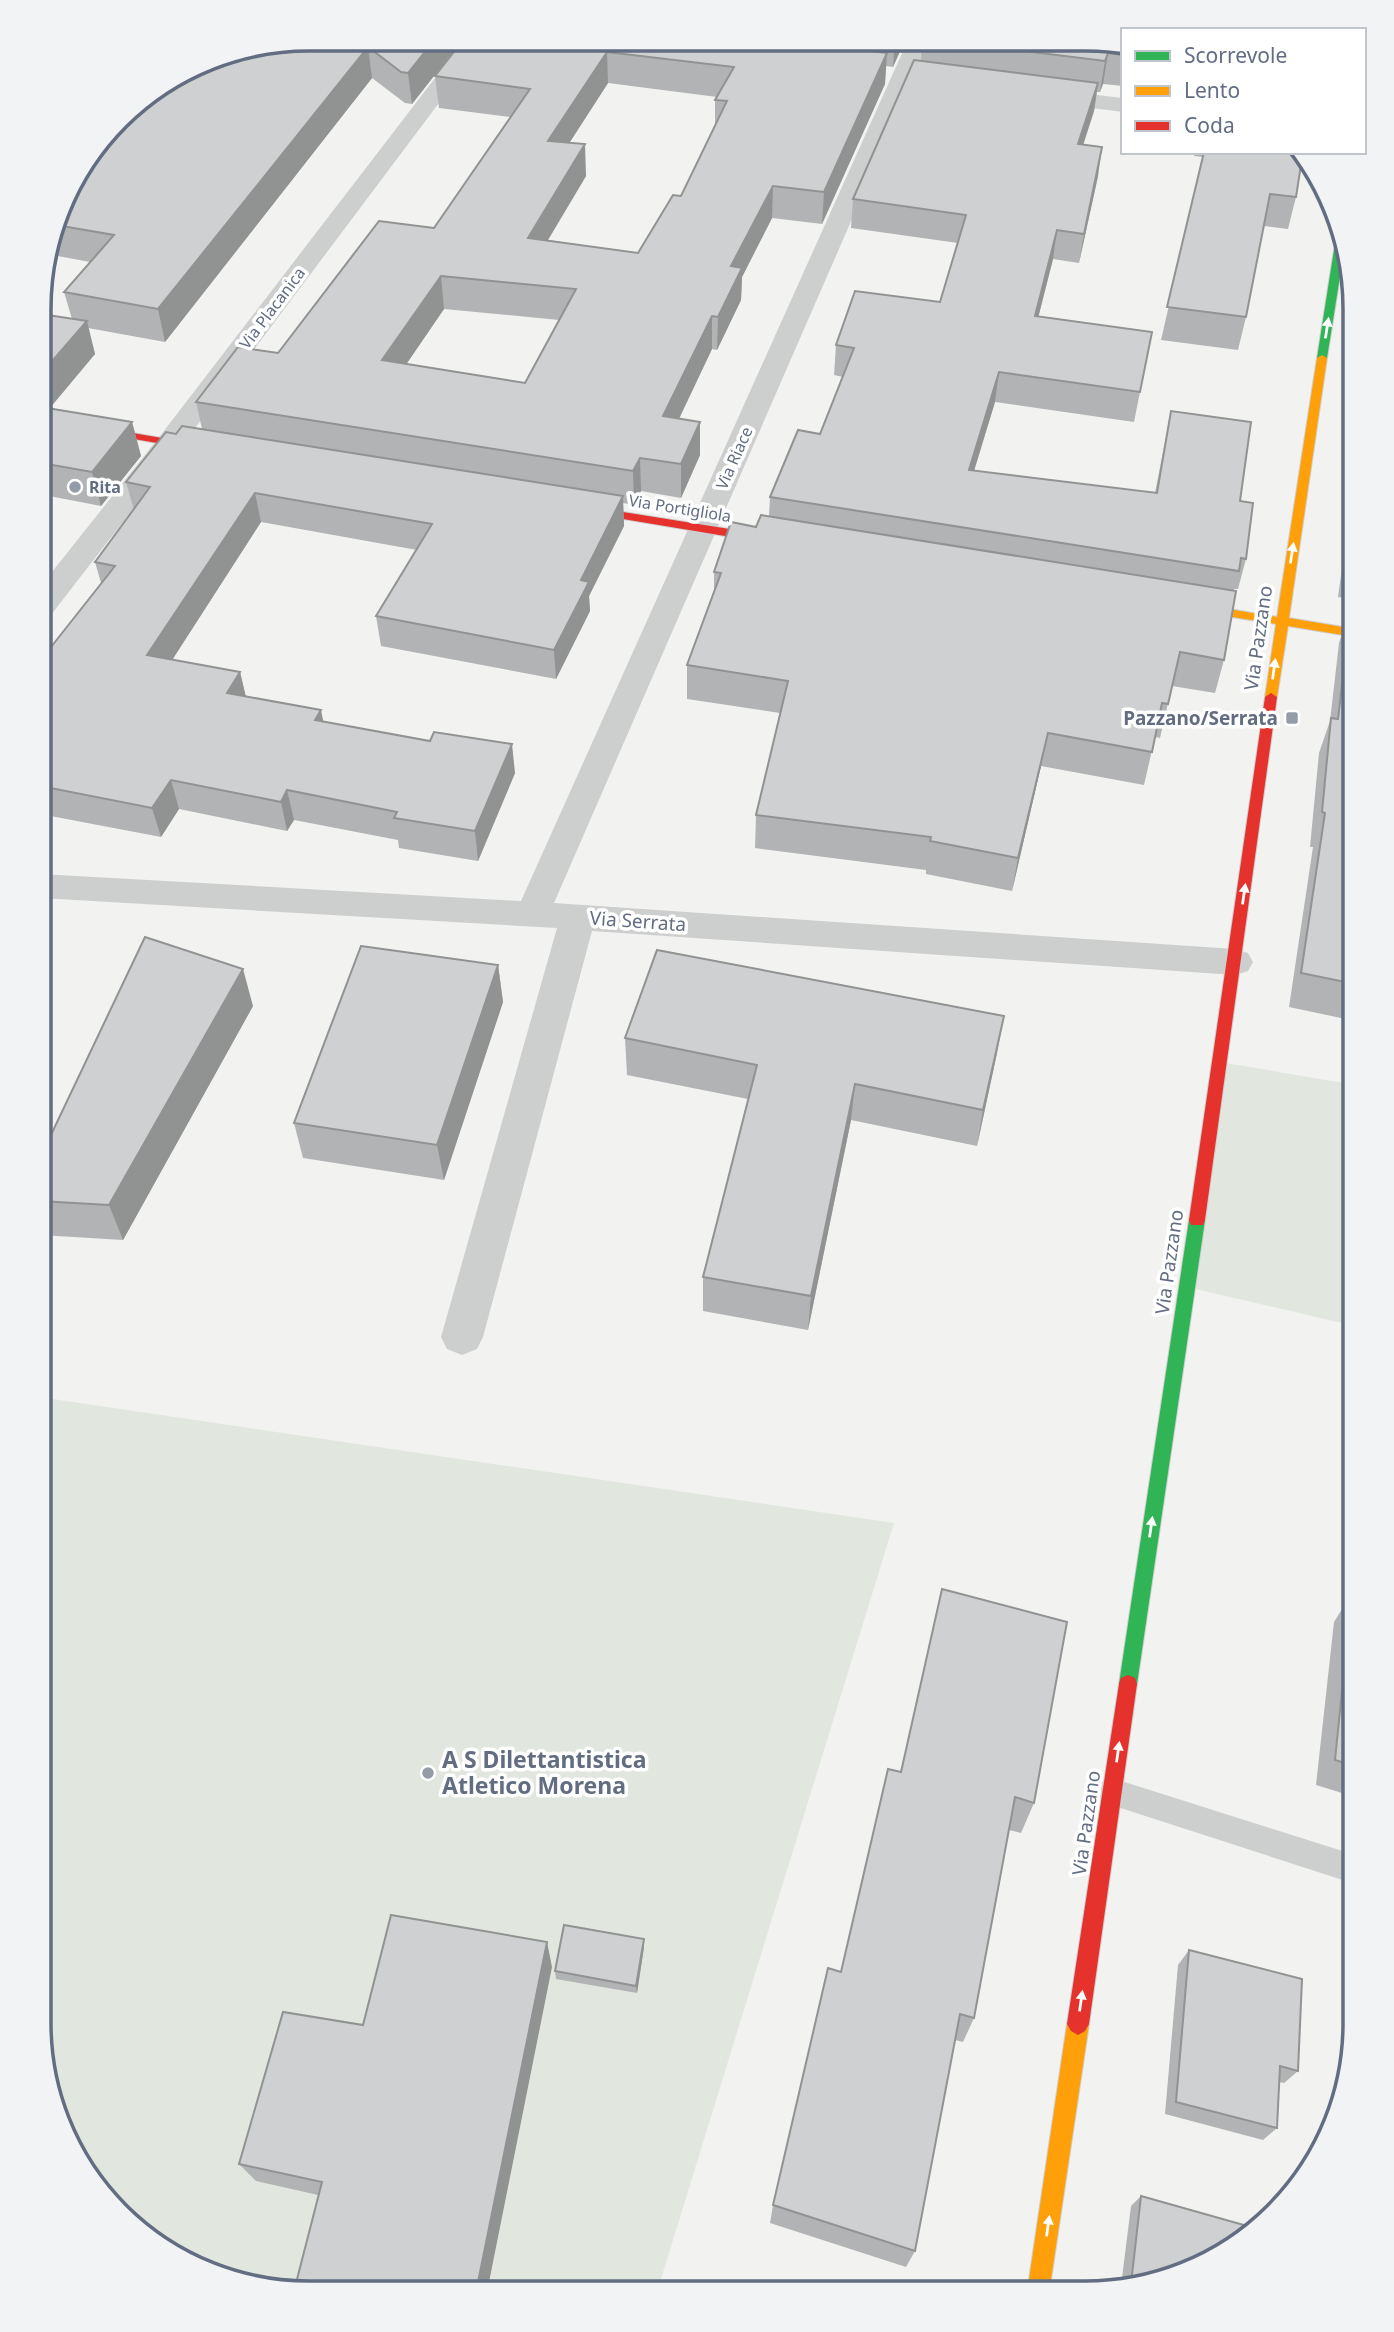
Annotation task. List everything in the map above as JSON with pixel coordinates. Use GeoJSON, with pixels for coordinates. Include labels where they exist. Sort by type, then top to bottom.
{"type":"FeatureCollection","features":[{"type":"Feature","properties":{"kind":"street","name":"Via Placanica"},"geometry":{"type":"LineString","coordinates":[[51,594],[467,51]]}},
{"type":"Feature","properties":{"kind":"street","name":"Via Riace"},"geometry":{"type":"LineString","coordinates":[[532,914],[703,529],[898,78],[913,51]]}},
{"type":"Feature","properties":{"kind":"street"},"geometry":{"type":"LineString","coordinates":[[1027,94],[1121,105]]}},
{"type":"Feature","properties":{"kind":"street","name":"Via Pazzano"},"geometry":{"type":"LineString","coordinates":[[1040,2281],[1235,962],[1281,621],[1338,258]]}},
{"type":"Feature","properties":{"kind":"street"},"geometry":{"type":"LineString","coordinates":[[66,425],[225,451]]}},
{"type":"Feature","properties":{"kind":"street","name":"Via Portigliola"},"geometry":{"type":"LineString","coordinates":[[553,505],[799,544]]}},
{"type":"Feature","properties":{"kind":"street"},"geometry":{"type":"LineString","coordinates":[[1168,603],[1343,631]]}},
{"type":"Feature","properties":{"kind":"street","name":"Via Serrata"},"geometry":{"type":"LineString","coordinates":[[51,887],[532,914],[1235,962]]}},
{"type":"Feature","properties":{"kind":"street"},"geometry":{"type":"LineString","coordinates":[[462,1337],[578,917]]}},
{"type":"Feature","properties":{"kind":"lane"},"geometry":{"type":"LineString","coordinates":[[1112,1792],[1343,1866]]}},
{"type":"Feature","properties":{"kind":"shaded area"},"geometry":{"type":"Polygon","coordinates":[[[1220,1062],[1343,1083],[1343,1323],[1187,1287],[1220,1062]]]}},
{"type":"Feature","properties":{"kind":"shaded area","name":"A S Dilettantistica Atletico Morena"},"geometry":{"type":"Polygon","coordinates":[[[51,1399],[894,1523],[660,2281],[276,2279],[226,2268],[195,2255],[166,2238],[126,2206],[94,2166],[70,2122],[56,2073],[51,2040],[51,1399]]]}},
{"type":"Feature","properties":{"kind":"building"},"geometry":{"type":"Polygon","coordinates":[[[292,51],[365,51],[158,309],[64,292],[114,235],[64,226],[85,180],[104,152],[126,126],[152,104],[195,77],[242,60],[292,51]]]}},
{"type":"Feature","properties":{"kind":"building"},"geometry":{"type":"Polygon","coordinates":[[[373,51],[425,51],[408,73],[401,72],[373,51]]]}},
{"type":"Feature","properties":{"kind":"building"},"geometry":{"type":"Polygon","coordinates":[[[455,51],[887,53],[824,192],[773,186],[731,266],[742,268],[718,317],[712,316],[663,416],[700,422],[681,464],[640,458],[633,471],[196,402],[238,347],[278,353],[379,221],[434,228],[530,89],[435,76],[455,51]],[[607,52],[548,141],[585,144],[528,238],[638,253],[673,195],[681,196],[727,101],[715,100],[734,67],[607,52]],[[441,276],[382,360],[525,383],[576,289],[441,276]]]}},
{"type":"Feature","properties":{"kind":"building"},"geometry":{"type":"Polygon","coordinates":[[[1024,51],[1102,51],[1121,54],[1108,53],[1105,61],[1024,51]]]}},
{"type":"Feature","properties":{"kind":"building"},"geometry":{"type":"Polygon","coordinates":[[[914,60],[1098,83],[1078,144],[1102,147],[1084,234],[1057,230],[1035,316],[1152,332],[1140,392],[999,372],[969,470],[1157,493],[1171,411],[1251,422],[1240,501],[1253,503],[1246,559],[1241,558],[1239,571],[770,497],[798,430],[820,434],[854,348],[836,345],[855,291],[940,302],[966,215],[853,199],[914,60]]]}},
{"type":"Feature","properties":{"kind":"building"},"geometry":{"type":"Polygon","coordinates":[[[1204,154],[1291,154],[1301,167],[1296,197],[1270,194],[1246,317],[1167,307],[1204,154]]]}},
{"type":"Feature","properties":{"kind":"building"},"geometry":{"type":"Polygon","coordinates":[[[51,316],[87,321],[51,362],[51,316]]]}},
{"type":"Feature","properties":{"kind":"building"},"geometry":{"type":"Polygon","coordinates":[[[51,409],[132,422],[92,472],[51,465],[51,409]]]}},
{"type":"Feature","properties":{"kind":"building"},"geometry":{"type":"Polygon","coordinates":[[[182,426],[623,496],[581,580],[589,582],[554,650],[376,616],[432,524],[255,493],[147,655],[240,672],[227,693],[321,710],[315,720],[430,741],[434,732],[512,744],[475,831],[394,818],[397,812],[287,790],[281,802],[171,780],[152,808],[51,788],[51,647],[115,566],[95,562],[150,487],[126,482],[166,432],[176,434],[182,426]]]}},
{"type":"Feature","properties":{"kind":"building"},"geometry":{"type":"Polygon","coordinates":[[[761,515],[1236,591],[1224,660],[1180,652],[1168,704],[1162,703],[1152,752],[1048,733],[1018,858],[930,841],[931,837],[756,815],[788,681],[687,665],[721,573],[714,572],[731,522],[756,527],[761,515]]]}},
{"type":"Feature","properties":{"kind":"building"},"geometry":{"type":"Polygon","coordinates":[[[1343,676],[1343,982],[1301,973],[1325,813],[1322,812],[1331,718],[1338,719],[1343,676]]]}},
{"type":"Feature","properties":{"kind":"building"},"geometry":{"type":"Polygon","coordinates":[[[145,937],[243,969],[109,1205],[51,1202],[51,1135],[145,937]]]}},
{"type":"Feature","properties":{"kind":"building"},"geometry":{"type":"Polygon","coordinates":[[[361,946],[498,965],[437,1145],[294,1123],[361,946]]]}},
{"type":"Feature","properties":{"kind":"building"},"geometry":{"type":"Polygon","coordinates":[[[657,950],[1004,1016],[983,1110],[855,1084],[811,1296],[703,1277],[757,1065],[625,1038],[657,950]]]}},
{"type":"Feature","properties":{"kind":"building"},"geometry":{"type":"Polygon","coordinates":[[[942,1589],[1067,1622],[1034,1803],[1015,1797],[974,2018],[960,2014],[915,2251],[773,2205],[828,1968],[841,1972],[888,1769],[901,1772],[942,1589]]]}},
{"type":"Feature","properties":{"kind":"building"},"geometry":{"type":"Polygon","coordinates":[[[1343,1681],[1343,1762],[1335,1760],[1343,1681]]]}},
{"type":"Feature","properties":{"kind":"building"},"geometry":{"type":"Polygon","coordinates":[[[391,1915],[547,1942],[478,2281],[297,2281],[322,2182],[239,2164],[283,2012],[363,2025],[391,1915]]]}},
{"type":"Feature","properties":{"kind":"building"},"geometry":{"type":"Polygon","coordinates":[[[564,1925],[644,1939],[636,1986],[555,1971],[564,1925]]]}},
{"type":"Feature","properties":{"kind":"building"},"geometry":{"type":"Polygon","coordinates":[[[1189,1950],[1302,1979],[1298,2071],[1280,2066],[1277,2128],[1176,2102],[1189,1950]]]}},
{"type":"Feature","properties":{"kind":"building"},"geometry":{"type":"Polygon","coordinates":[[[1141,2196],[1245,2225],[1214,2247],[1184,2262],[1132,2277],[1141,2196]]]}},
{"type":"Feature","properties":{"kind":"traffic: fast"},"geometry":{"type":"LineString","coordinates":[[1322,358],[1338,258]]}},
{"type":"Feature","properties":{"kind":"traffic: fast"},"geometry":{"type":"LineString","coordinates":[[1128,1684],[1197,1220]]}},
{"type":"Feature","properties":{"kind":"traffic: slow"},"geometry":{"type":"LineString","coordinates":[[1271,697],[1322,358]]}},
{"type":"Feature","properties":{"kind":"traffic: slow"},"geometry":{"type":"LineString","coordinates":[[1181,605],[1343,631]]}},
{"type":"Feature","properties":{"kind":"traffic: slow"},"geometry":{"type":"LineString","coordinates":[[1040,2281],[1078,2024]]}},
{"type":"Feature","properties":{"kind":"traffic: jam"},"geometry":{"type":"LineString","coordinates":[[86,428],[209,449]]}},
{"type":"Feature","properties":{"kind":"traffic: jam"},"geometry":{"type":"LineString","coordinates":[[573,508],[779,541]]}},
{"type":"Feature","properties":{"kind":"traffic: jam"},"geometry":{"type":"LineString","coordinates":[[1197,1220],[1271,697]]}},
{"type":"Feature","properties":{"kind":"traffic: jam"},"geometry":{"type":"LineString","coordinates":[[1078,2024],[1128,1684]]}},
{"type":"Feature","properties":{"kind":"place","name":"Rita"},"geometry":{"type":"Point","coordinates":[75,487]}},
{"type":"Feature","properties":{"kind":"place","name":"Pazzano/Serrata"},"geometry":{"type":"Point","coordinates":[1292,718]}},
{"type":"Feature","properties":{"kind":"place","name":"A S Dilettantistica Atletico Morena"},"geometry":{"type":"Point","coordinates":[428,1773]}}]}
